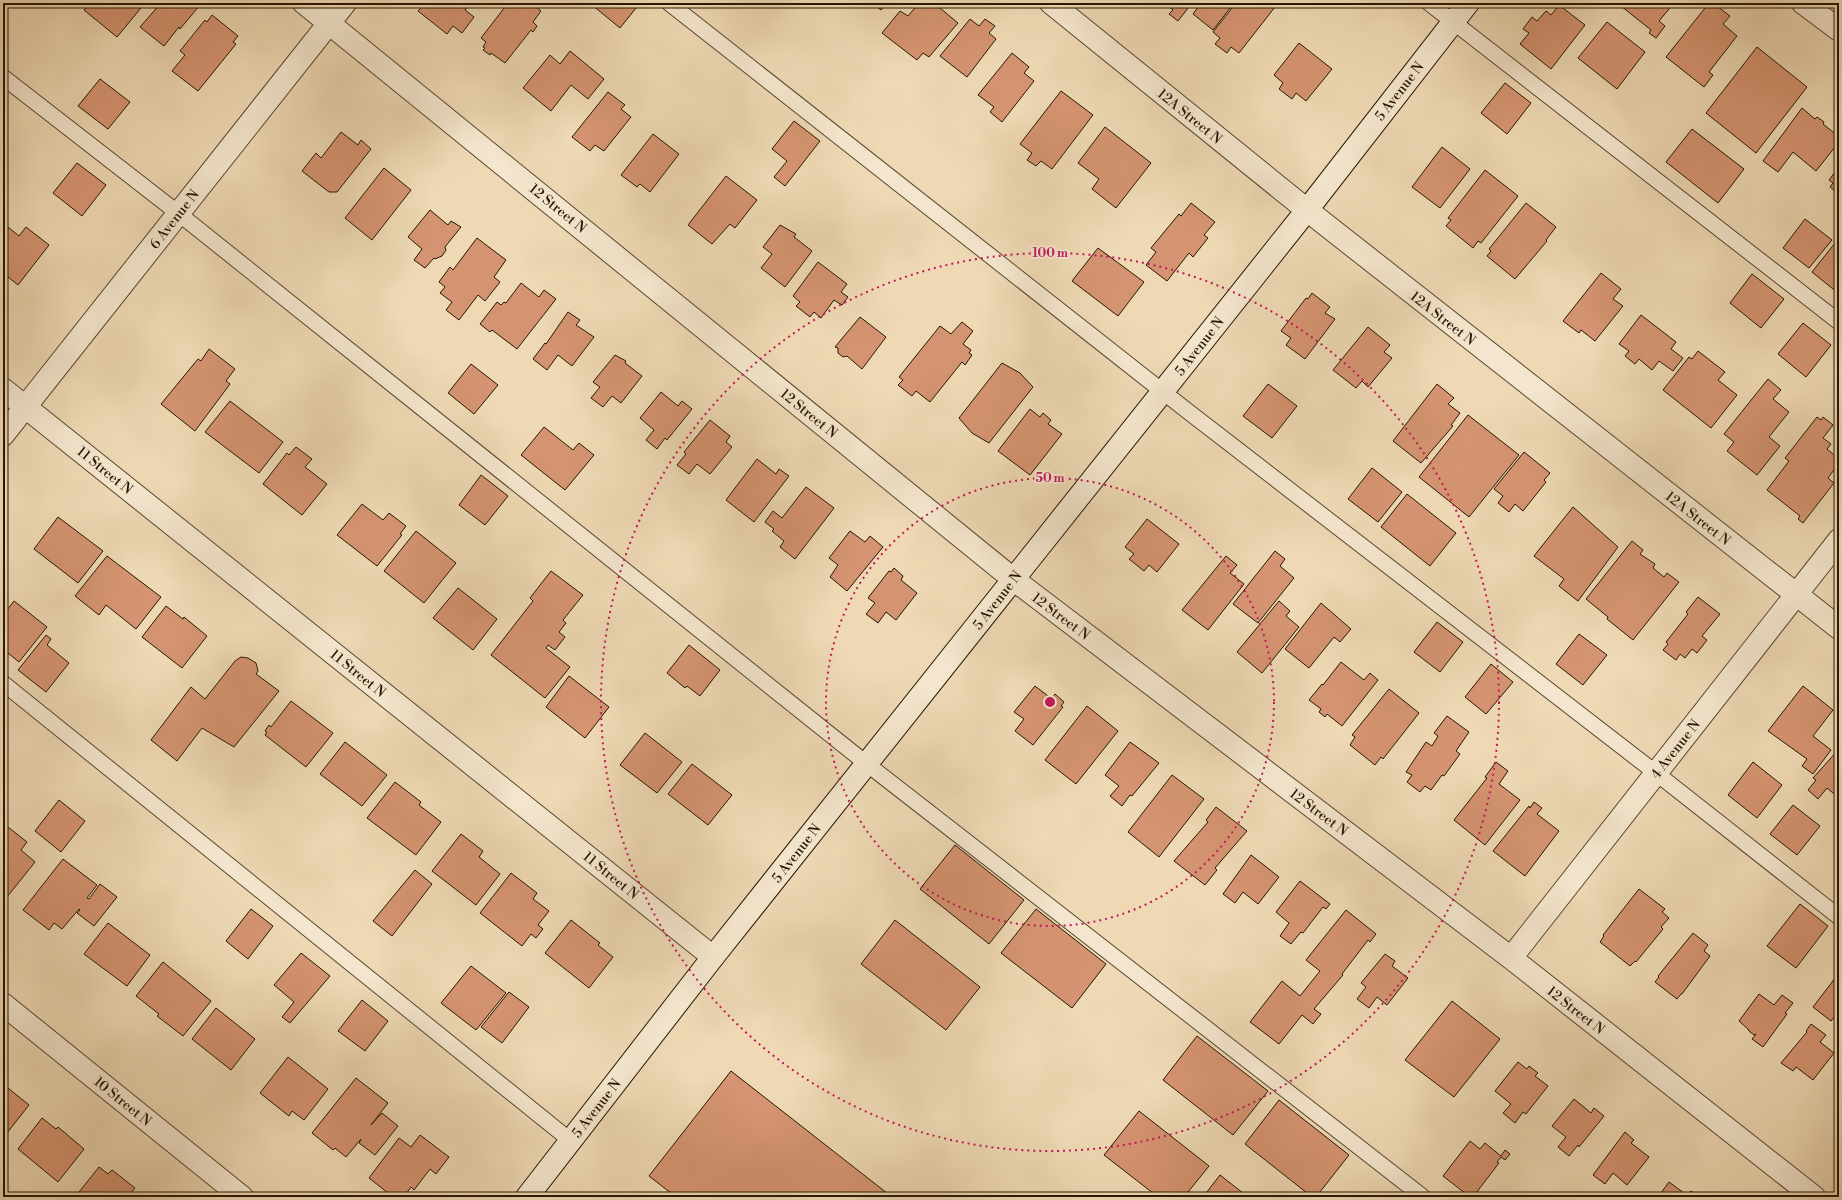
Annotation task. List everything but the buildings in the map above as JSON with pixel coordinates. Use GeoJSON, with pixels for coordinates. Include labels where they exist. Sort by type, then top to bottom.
{"type":"FeatureCollection","features":[{"type":"Feature","properties":{"kind":"street","name":"12 Street N"},"geometry":{"type":"LineString","coordinates":[[304,3],[1013,579],[1511,958],[1814,1197]]}},
{"type":"Feature","properties":{"kind":"street","name":"6 Avenue N"},"geometry":{"type":"LineString","coordinates":[[3,434],[345,3]]}},
{"type":"Feature","properties":{"kind":"street","name":"12A Street N"},"geometry":{"type":"LineString","coordinates":[[1051,3],[1306,210],[1839,628]]}},
{"type":"Feature","properties":{"kind":"street","name":"5 Avenue N"},"geometry":{"type":"LineString","coordinates":[[527,1197],[714,957],[1163,392],[1468,3]]}},
{"type":"Feature","properties":{"kind":"street"},"geometry":{"type":"LineString","coordinates":[[1803,3],[1839,30]]}},
{"type":"Feature","properties":{"kind":"street","name":"11 Street N"},"geometry":{"type":"LineString","coordinates":[[3,389],[714,957]]}},
{"type":"Feature","properties":{"kind":"street","name":"4 Avenue N"},"geometry":{"type":"LineString","coordinates":[[1511,958],[1839,540]]}},
{"type":"Feature","properties":{"kind":"street","name":"10 Street N"},"geometry":{"type":"LineString","coordinates":[[3,1004],[242,1197]]}},
{"type":"Feature","properties":{"kind":"lane"},"geometry":{"type":"LineString","coordinates":[[668,3],[1163,392],[1839,916]]}},
{"type":"Feature","properties":{"kind":"lane"},"geometry":{"type":"LineString","coordinates":[[1429,3],[1839,322]]}},
{"type":"Feature","properties":{"kind":"lane"},"geometry":{"type":"LineString","coordinates":[[3,77],[178,213],[867,764],[1423,1197]]}},
{"type":"Feature","properties":{"kind":"lane"},"geometry":{"type":"LineString","coordinates":[[3,683],[571,1141]]}}]}
